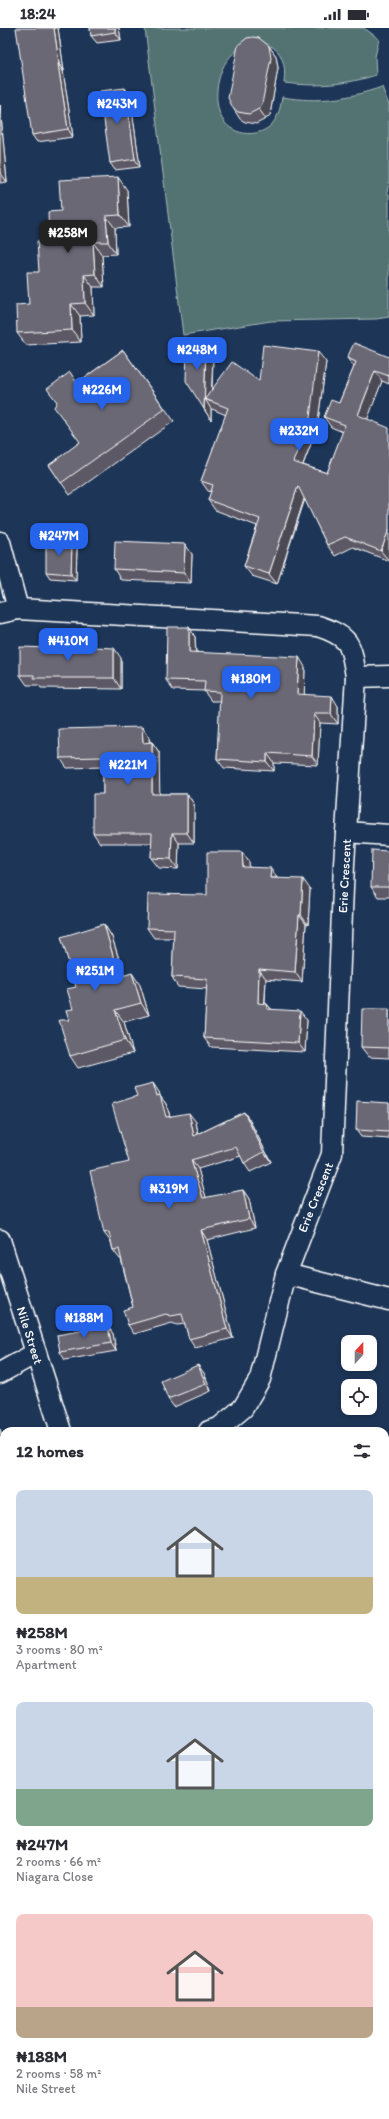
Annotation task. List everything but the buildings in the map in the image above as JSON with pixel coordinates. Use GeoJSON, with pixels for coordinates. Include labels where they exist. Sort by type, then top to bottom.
{"type":"FeatureCollection","features":[{"type":"Feature","properties":{"kind":"street"},"geometry":{"type":"LineString","coordinates":[[0,542],[9,611]]}},
{"type":"Feature","properties":{"kind":"street","name":"Erie Crescent"},"geometry":{"type":"LineString","coordinates":[[9,611],[318,626],[338,633],[351,647],[356,676],[346,832],[332,1154],[286,1274],[260,1379],[243,1408],[220,1427]]}},
{"type":"Feature","properties":{"kind":"street"},"geometry":{"type":"LineString","coordinates":[[356,676],[389,676]]}},
{"type":"Feature","properties":{"kind":"street"},"geometry":{"type":"LineString","coordinates":[[346,832],[389,835]]}},
{"type":"Feature","properties":{"kind":"street","name":"Nile Street"},"geometry":{"type":"LineString","coordinates":[[0,1240],[60,1427]]}},
{"type":"Feature","properties":{"kind":"street"},"geometry":{"type":"LineString","coordinates":[[286,1274],[389,1300]]}},
{"type":"Feature","properties":{"kind":"street"},"geometry":{"type":"LineString","coordinates":[[0,1373],[36,1353]]}},
{"type":"Feature","properties":{"kind":"green space"},"geometry":{"type":"Polygon","coordinates":[[[145,28],[364,28],[379,39],[375,57],[376,75],[342,83],[319,85],[284,83],[284,65],[279,53],[270,45],[258,43],[246,46],[234,52],[225,64],[219,79],[217,102],[222,119],[230,128],[251,134],[265,130],[271,126],[278,115],[282,97],[309,100],[333,99],[382,87],[389,105],[389,182],[387,193],[389,194],[389,317],[376,319],[271,321],[183,335],[145,28]]]}}]}
